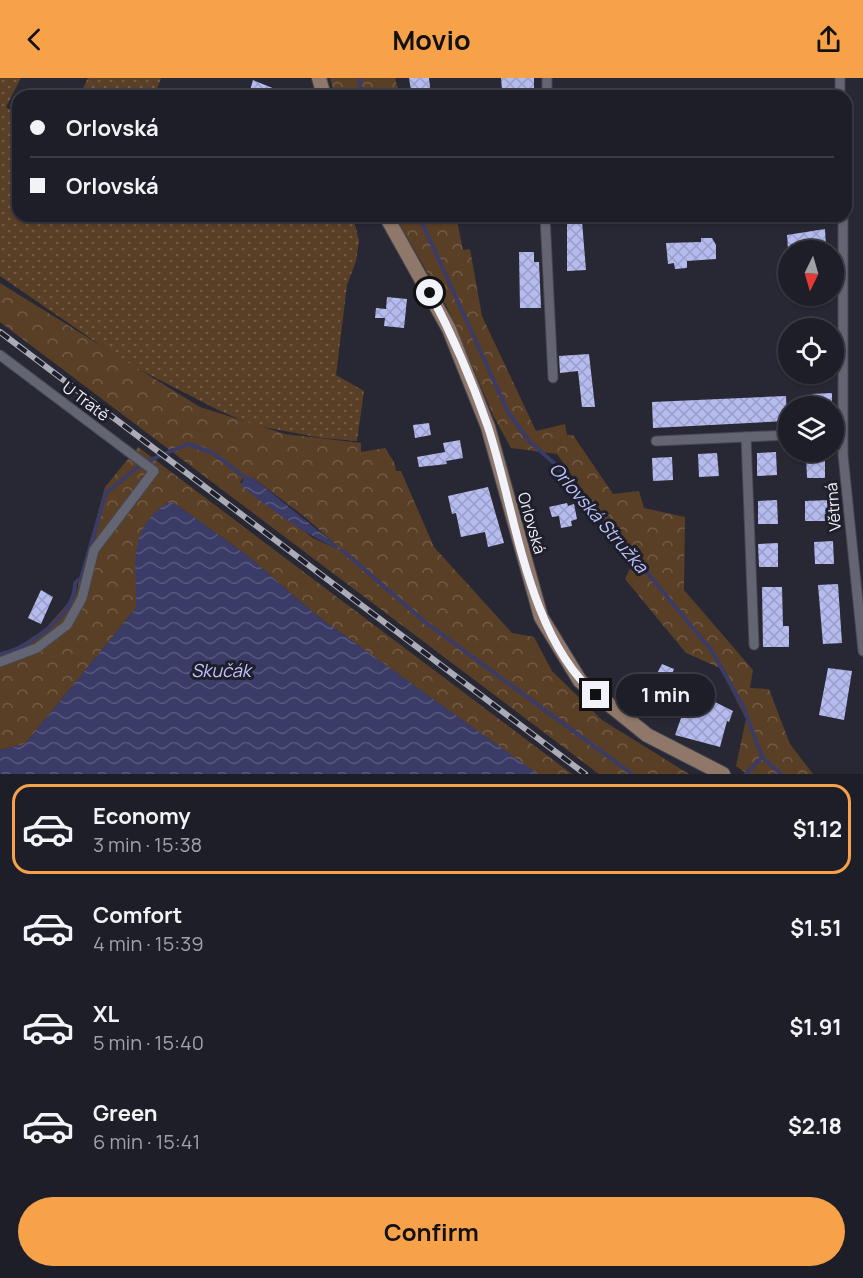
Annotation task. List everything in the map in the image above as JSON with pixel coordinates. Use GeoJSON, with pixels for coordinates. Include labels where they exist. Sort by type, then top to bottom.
{"type":"FeatureCollection","features":[{"type":"Feature","properties":{"kind":"main road","name":"Orlovská"},"geometry":{"type":"LineString","coordinates":[[389,222],[449,329],[488,427],[541,617],[574,672],[580,681],[612,709],[647,735],[723,774]]}},
{"type":"Feature","properties":{"kind":"street"},"geometry":{"type":"LineString","coordinates":[[545,222],[553,378]]}},
{"type":"Feature","properties":{"kind":"street","name":"Větrná"},"geometry":{"type":"LineString","coordinates":[[840,396],[843,222]]}},
{"type":"Feature","properties":{"kind":"street","name":"U Tratě"},"geometry":{"type":"LineString","coordinates":[[0,355],[152,469],[94,550],[82,598],[66,625],[37,648],[0,662]]}},
{"type":"Feature","properties":{"kind":"street"},"geometry":{"type":"LineString","coordinates":[[656,441],[778,436]]}},
{"type":"Feature","properties":{"kind":"street"},"geometry":{"type":"LineString","coordinates":[[746,437],[754,645]]}},
{"type":"Feature","properties":{"kind":"street","name":"Větrná"},"geometry":{"type":"LineString","coordinates":[[842,462],[863,651]]}},
{"type":"Feature","properties":{"kind":"green space"},"geometry":{"type":"Polygon","coordinates":[[[0,78],[21,78],[15,90],[12,90],[6,107],[12,111],[12,222],[354,222],[359,241],[356,261],[347,285],[336,375],[364,391],[357,441],[322,438],[253,425],[218,410],[125,362],[0,276],[0,78]]]}},
{"type":"Feature","properties":{"kind":"green space"},"geometry":{"type":"Polygon","coordinates":[[[88,78],[161,78],[157,90],[82,90],[88,78]]]}},
{"type":"Feature","properties":{"kind":"green space"},"geometry":{"type":"Polygon","coordinates":[[[330,78],[395,78],[398,90],[333,90],[330,78]]]}},
{"type":"Feature","properties":{"kind":"green space"},"geometry":{"type":"Polygon","coordinates":[[[398,222],[457,222],[463,250],[470,249],[482,316],[536,431],[565,424],[567,435],[573,435],[613,494],[639,491],[644,508],[685,517],[684,590],[753,670],[750,688],[769,689],[790,744],[813,774],[747,774],[736,766],[746,719],[720,668],[686,653],[625,579],[633,562],[557,454],[511,448],[494,417],[447,307],[398,222]]]}},
{"type":"Feature","properties":{"kind":"green space"},"geometry":{"type":"Polygon","coordinates":[[[0,283],[200,407],[285,434],[361,443],[361,452],[385,448],[394,462],[396,471],[401,471],[434,547],[512,633],[534,637],[552,671],[602,720],[689,774],[599,774],[0,322],[0,283]],[[244,477],[240,482],[313,538],[344,552],[306,518],[252,477],[244,477]]]}},
{"type":"Feature","properties":{"kind":"green space"},"geometry":{"type":"Polygon","coordinates":[[[138,447],[572,774],[538,774],[316,615],[248,556],[174,503],[166,503],[136,592],[136,608],[25,744],[0,750],[0,652],[10,652],[45,629],[76,594],[105,487],[138,447]]]}},
{"type":"Feature","properties":{"kind":"water"},"geometry":{"type":"Polygon","coordinates":[[[244,477],[252,477],[346,553],[304,531],[266,505],[241,486],[244,477]]]}},
{"type":"Feature","properties":{"kind":"water","name":"Skučák"},"geometry":{"type":"Polygon","coordinates":[[[167,503],[174,503],[248,556],[316,615],[538,774],[0,774],[0,750],[25,744],[136,608],[135,563],[139,537],[154,514],[167,503]]]}},
{"type":"Feature","properties":{"kind":"building"},"geometry":{"type":"Polygon","coordinates":[[[409,78],[429,78],[430,90],[411,90],[409,78]]]}},
{"type":"Feature","properties":{"kind":"building"},"geometry":{"type":"Polygon","coordinates":[[[501,78],[534,78],[534,89],[502,90],[501,78]]]}},
{"type":"Feature","properties":{"kind":"building"},"geometry":{"type":"Polygon","coordinates":[[[253,80],[275,89],[275,90],[250,90],[253,80]]]}},
{"type":"Feature","properties":{"kind":"building"},"geometry":{"type":"Polygon","coordinates":[[[567,222],[582,222],[586,270],[567,271],[567,222]]]}},
{"type":"Feature","properties":{"kind":"building"},"geometry":{"type":"Polygon","coordinates":[[[825,229],[826,240],[787,240],[787,235],[825,229]]]}},
{"type":"Feature","properties":{"kind":"building"},"geometry":{"type":"Polygon","coordinates":[[[701,238],[712,238],[716,245],[716,259],[687,261],[687,268],[675,269],[674,263],[668,264],[666,243],[701,242],[701,238]]]}},
{"type":"Feature","properties":{"kind":"building"},"geometry":{"type":"Polygon","coordinates":[[[519,252],[534,252],[534,262],[539,262],[541,308],[520,308],[519,252]]]}},
{"type":"Feature","properties":{"kind":"building"},"geometry":{"type":"Polygon","coordinates":[[[387,297],[407,299],[404,328],[384,326],[385,318],[375,318],[376,308],[386,309],[387,297]]]}},
{"type":"Feature","properties":{"kind":"building"},"geometry":{"type":"Polygon","coordinates":[[[589,354],[595,407],[582,407],[578,371],[560,373],[559,356],[589,354]]]}},
{"type":"Feature","properties":{"kind":"building"},"geometry":{"type":"Polygon","coordinates":[[[832,393],[832,396],[811,396],[811,394],[832,393]]]}},
{"type":"Feature","properties":{"kind":"building"},"geometry":{"type":"Polygon","coordinates":[[[778,396],[778,421],[653,428],[652,402],[778,396]]]}},
{"type":"Feature","properties":{"kind":"building"},"geometry":{"type":"Polygon","coordinates":[[[429,423],[431,435],[415,438],[413,425],[429,423]]]}},
{"type":"Feature","properties":{"kind":"building"},"geometry":{"type":"Polygon","coordinates":[[[460,440],[463,458],[446,461],[447,464],[419,467],[417,457],[445,452],[443,443],[460,440]]]}},
{"type":"Feature","properties":{"kind":"building"},"geometry":{"type":"Polygon","coordinates":[[[776,452],[777,475],[757,476],[757,453],[776,452]]]}},
{"type":"Feature","properties":{"kind":"building"},"geometry":{"type":"Polygon","coordinates":[[[717,453],[719,476],[699,477],[698,454],[717,453]]]}},
{"type":"Feature","properties":{"kind":"building"},"geometry":{"type":"Polygon","coordinates":[[[672,457],[673,480],[653,481],[652,458],[672,457]]]}},
{"type":"Feature","properties":{"kind":"building"},"geometry":{"type":"Polygon","coordinates":[[[806,462],[825,462],[825,478],[807,478],[806,462]]]}},
{"type":"Feature","properties":{"kind":"building"},"geometry":{"type":"Polygon","coordinates":[[[488,487],[504,543],[488,547],[485,532],[461,537],[456,513],[452,514],[448,496],[488,487]]]}},
{"type":"Feature","properties":{"kind":"building"},"geometry":{"type":"Polygon","coordinates":[[[777,500],[778,524],[758,524],[758,501],[777,500]]]}},
{"type":"Feature","properties":{"kind":"building"},"geometry":{"type":"Polygon","coordinates":[[[830,500],[830,521],[805,521],[805,501],[830,500]]]}},
{"type":"Feature","properties":{"kind":"building"},"geometry":{"type":"Polygon","coordinates":[[[567,503],[568,506],[574,504],[577,519],[571,521],[572,526],[561,528],[559,516],[552,517],[549,507],[567,503]]]}},
{"type":"Feature","properties":{"kind":"building"},"geometry":{"type":"Polygon","coordinates":[[[833,541],[834,564],[815,564],[814,542],[833,541]]]}},
{"type":"Feature","properties":{"kind":"building"},"geometry":{"type":"Polygon","coordinates":[[[778,543],[778,567],[759,567],[758,544],[778,543]]]}},
{"type":"Feature","properties":{"kind":"building"},"geometry":{"type":"Polygon","coordinates":[[[838,584],[842,643],[823,644],[818,585],[838,584]]]}},
{"type":"Feature","properties":{"kind":"building"},"geometry":{"type":"Polygon","coordinates":[[[762,587],[782,587],[783,626],[789,626],[789,647],[763,647],[762,587]]]}},
{"type":"Feature","properties":{"kind":"building"},"geometry":{"type":"Polygon","coordinates":[[[41,590],[53,597],[41,624],[28,618],[41,590]]]}},
{"type":"Feature","properties":{"kind":"building"},"geometry":{"type":"Polygon","coordinates":[[[662,664],[674,669],[658,709],[647,704],[649,700],[644,698],[662,664]]]}},
{"type":"Feature","properties":{"kind":"building"},"geometry":{"type":"Polygon","coordinates":[[[828,668],[852,671],[844,720],[819,715],[828,668]]]}},
{"type":"Feature","properties":{"kind":"building"},"geometry":{"type":"Polygon","coordinates":[[[691,690],[733,711],[729,722],[727,721],[720,747],[675,735],[691,690]]]}},
{"type":"Feature","properties":{"kind":"waterway","name":"Orlovská Stružka"},"geometry":{"type":"LineString","coordinates":[[360,78],[361,90]]}},
{"type":"Feature","properties":{"kind":"waterway","name":"Orlovská Stružka"},"geometry":{"type":"LineString","coordinates":[[422,222],[508,412],[529,441],[565,473],[711,650],[743,706],[762,757],[781,774]]}},
{"type":"Feature","properties":{"kind":"waterway"},"geometry":{"type":"LineString","coordinates":[[0,654],[36,638],[59,618],[68,606],[75,583],[81,578],[106,493],[143,463],[188,444],[213,453],[246,478]]}},
{"type":"Feature","properties":{"kind":"waterway"},"geometry":{"type":"LineString","coordinates":[[343,551],[425,622],[632,774]]}},
{"type":"Feature","properties":{"kind":"waterway"},"geometry":{"type":"LineString","coordinates":[[746,774],[762,757]]}},
{"type":"Feature","properties":{"kind":"railway"},"geometry":{"type":"LineString","coordinates":[[0,332],[585,774]]}},
{"type":"Feature","properties":{"kind":"route"},"geometry":{"type":"LineString","coordinates":[[430,293],[449,329],[488,427],[541,617],[580,681],[596,695]]}}]}
